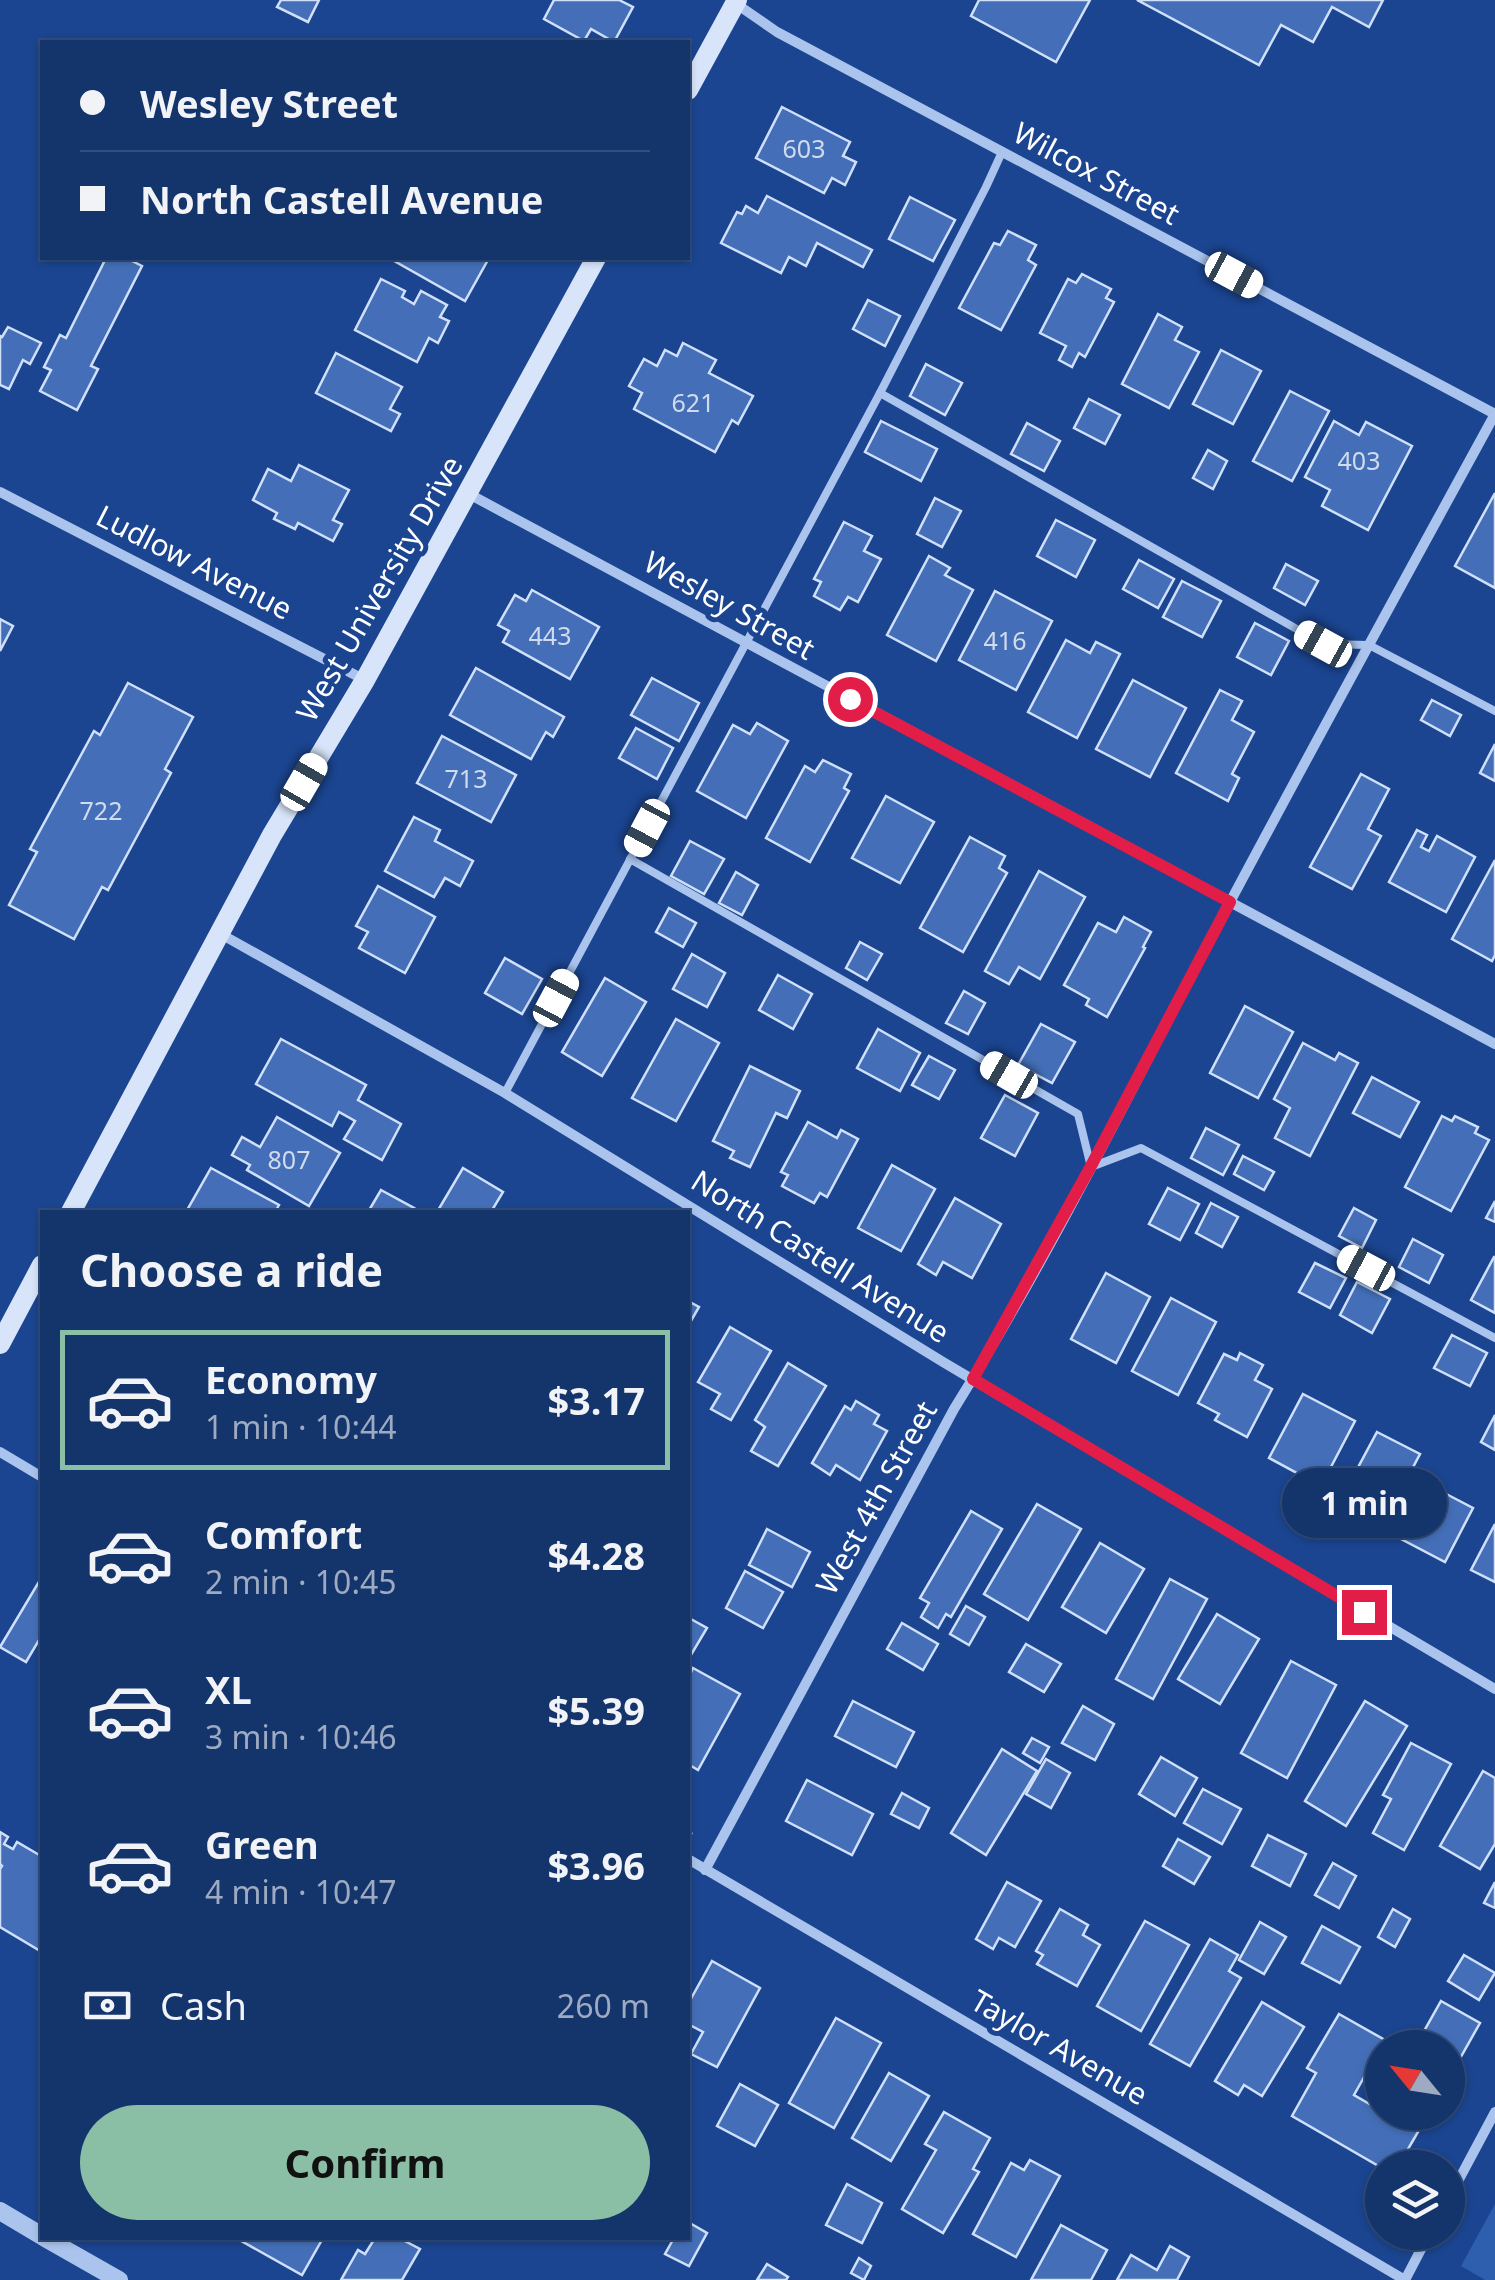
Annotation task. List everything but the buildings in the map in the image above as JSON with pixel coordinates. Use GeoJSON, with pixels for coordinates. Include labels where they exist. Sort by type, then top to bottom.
{"type":"FeatureCollection","features":[{"type":"Feature","properties":{"kind":"main road"},"geometry":{"type":"LineString","coordinates":[[690,86],[734,1]]}},
{"type":"Feature","properties":{"kind":"main road","name":"West University Drive"},"geometry":{"type":"LineString","coordinates":[[72,1210],[272,835],[365,680],[595,260]]}},
{"type":"Feature","properties":{"kind":"main road"},"geometry":{"type":"LineString","coordinates":[[0,1344],[40,1270]]}},
{"type":"Feature","properties":{"kind":"street","name":"Wilcox Street"},"geometry":{"type":"LineString","coordinates":[[734,1],[777,32],[1495,414]]}},
{"type":"Feature","properties":{"kind":"street","name":"West 4th Street"},"geometry":{"type":"LineString","coordinates":[[705,1870],[954,1409],[1091,1166],[1495,414]]}},
{"type":"Feature","properties":{"kind":"street","name":"Ludlow Avenue"},"geometry":{"type":"LineString","coordinates":[[0,492],[365,680]]}},
{"type":"Feature","properties":{"kind":"street","name":"Wesley Street"},"geometry":{"type":"LineString","coordinates":[[469,494],[1495,1044]]}},
{"type":"Feature","properties":{"kind":"street","name":"North Castell Avenue"},"geometry":{"type":"LineString","coordinates":[[219,933],[505,1093],[973,1379],[1495,1689]]}},
{"type":"Feature","properties":{"kind":"street"},"geometry":{"type":"LineString","coordinates":[[0,1452],[40,1477]]}},
{"type":"Feature","properties":{"kind":"street","name":"Taylor Avenue"},"geometry":{"type":"LineString","coordinates":[[690,1860],[1405,2280]]}},
{"type":"Feature","properties":{"kind":"street"},"geometry":{"type":"LineString","coordinates":[[1465,2168],[1495,2112]]}},
{"type":"Feature","properties":{"kind":"street"},"geometry":{"type":"LineString","coordinates":[[0,2211],[40,2235]]}},
{"type":"Feature","properties":{"kind":"street"},"geometry":{"type":"LineString","coordinates":[[49,2240],[119,2280]]}},
{"type":"Feature","properties":{"kind":"street"},"geometry":{"type":"LineString","coordinates":[[1405,2280],[1421,2250]]}},
{"type":"Feature","properties":{"kind":"lane"},"geometry":{"type":"LineString","coordinates":[[505,1093],[880,393],[1002,152]]}},
{"type":"Feature","properties":{"kind":"lane"},"geometry":{"type":"LineString","coordinates":[[880,393],[1323,644],[1369,645],[1495,711]]}},
{"type":"Feature","properties":{"kind":"lane"},"geometry":{"type":"LineString","coordinates":[[630,859],[1078,1114],[1091,1166],[1141,1148],[1495,1338]]}},
{"type":"Feature","properties":{"kind":"path"},"geometry":{"type":"LineString","coordinates":[[690,1832],[692,1827]]}},
{"type":"Feature","properties":{"kind":"shaded area"},"geometry":{"type":"Polygon","coordinates":[[[1495,2204],[1495,2280],[1485,2280],[1461,2266],[1495,2204]]]}},
{"type":"Feature","properties":{"kind":"route"},"geometry":{"type":"LineString","coordinates":[[850,699],[1230,902],[973,1379],[1364,1612]]}}]}
